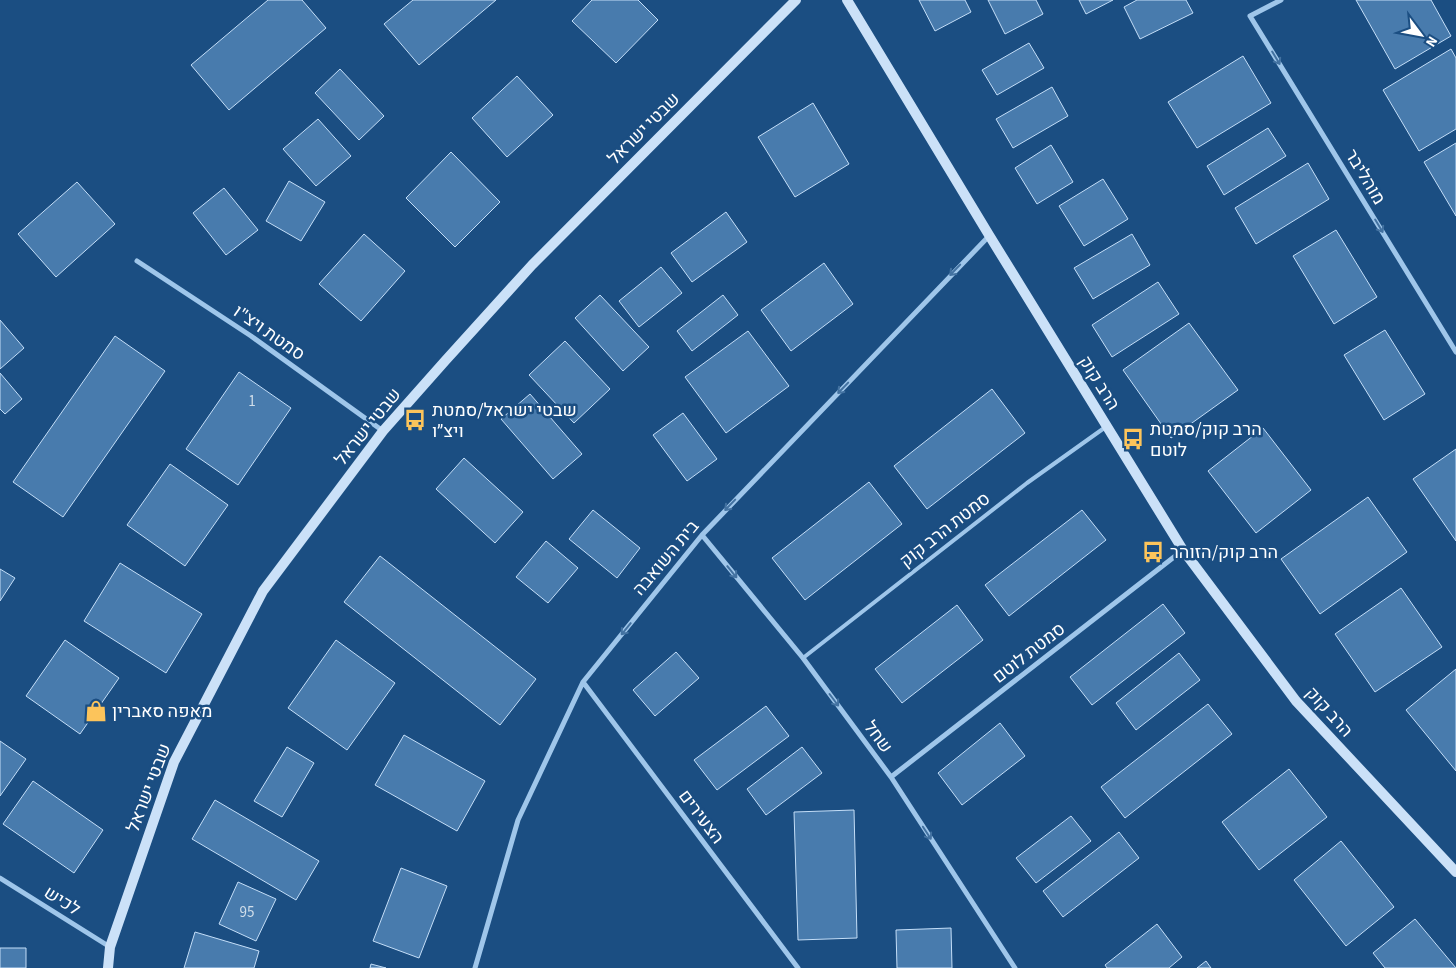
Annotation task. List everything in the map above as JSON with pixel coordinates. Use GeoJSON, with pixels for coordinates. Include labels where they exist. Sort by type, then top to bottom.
{"type":"FeatureCollection","features":[{"type":"Feature","properties":{"kind":"street","name":"שבטי ישראל"},"geometry":{"type":"LineString","coordinates":[[108,968],[110,947],[174,762],[263,591],[382,431],[532,265],[796,0]]}},
{"type":"Feature","properties":{"kind":"street","name":"הרב קוק"},"geometry":{"type":"LineString","coordinates":[[847,0],[1183,550],[1296,702],[1456,872]]}},
{"type":"Feature","properties":{"kind":"street","name":"מוהליבר"},"geometry":{"type":"LineString","coordinates":[[1281,0],[1250,16],[1456,352]]}},
{"type":"Feature","properties":{"kind":"street","name":"בית השואבה"},"geometry":{"type":"LineString","coordinates":[[475,968],[518,820],[583,682],[702,535],[989,235]]}},
{"type":"Feature","properties":{"kind":"street","name":"סמטת ויצ\"ו"},"geometry":{"type":"LineString","coordinates":[[137,261],[251,336],[382,431]]}},
{"type":"Feature","properties":{"kind":"street","name":"שחל"},"geometry":{"type":"LineString","coordinates":[[702,535],[803,658],[891,778],[1015,968]]}},
{"type":"Feature","properties":{"kind":"street","name":"סמטת לוטם"},"geometry":{"type":"LineString","coordinates":[[891,778],[1183,550]]}},
{"type":"Feature","properties":{"kind":"street","name":"הצעירים"},"geometry":{"type":"LineString","coordinates":[[583,682],[798,968]]}},
{"type":"Feature","properties":{"kind":"street","name":"לכיש"},"geometry":{"type":"LineString","coordinates":[[0,878],[110,947]]}},
{"type":"Feature","properties":{"kind":"lane","name":"סמטת הרב קוק"},"geometry":{"type":"LineString","coordinates":[[803,658],[1027,484],[1107,426]]}},
{"type":"Feature","properties":{"kind":"building"},"geometry":{"type":"Polygon","coordinates":[[[268,0],[302,0],[326,28],[229,110],[191,65],[268,0]]]}},
{"type":"Feature","properties":{"kind":"building"},"geometry":{"type":"Polygon","coordinates":[[[413,0],[496,0],[419,65],[384,24],[413,0]]]}},
{"type":"Feature","properties":{"kind":"building"},"geometry":{"type":"Polygon","coordinates":[[[592,0],[638,0],[658,20],[616,63],[572,21],[592,0]]]}},
{"type":"Feature","properties":{"kind":"building"},"geometry":{"type":"Polygon","coordinates":[[[919,0],[965,0],[971,12],[935,31],[919,0]]]}},
{"type":"Feature","properties":{"kind":"building"},"geometry":{"type":"Polygon","coordinates":[[[988,0],[1036,0],[1043,14],[1005,34],[988,0]]]}},
{"type":"Feature","properties":{"kind":"building"},"geometry":{"type":"Polygon","coordinates":[[[1079,0],[1113,0],[1086,14],[1079,0]]]}},
{"type":"Feature","properties":{"kind":"building"},"geometry":{"type":"Polygon","coordinates":[[[1137,0],[1186,0],[1193,13],[1140,39],[1124,7],[1137,0]]]}},
{"type":"Feature","properties":{"kind":"building"},"geometry":{"type":"Polygon","coordinates":[[[1356,0],[1431,0],[1451,36],[1395,69],[1356,0]]]}},
{"type":"Feature","properties":{"kind":"building"},"geometry":{"type":"Polygon","coordinates":[[[1029,43],[1044,68],[997,95],[982,70],[1029,43]]]}},
{"type":"Feature","properties":{"kind":"building"},"geometry":{"type":"Polygon","coordinates":[[[1451,49],[1456,58],[1456,129],[1419,151],[1383,90],[1451,49]]]}},
{"type":"Feature","properties":{"kind":"building"},"geometry":{"type":"Polygon","coordinates":[[[1243,56],[1271,103],[1197,148],[1168,102],[1243,56]]]}},
{"type":"Feature","properties":{"kind":"building"},"geometry":{"type":"Polygon","coordinates":[[[340,69],[384,116],[359,140],[315,93],[340,69]]]}},
{"type":"Feature","properties":{"kind":"building"},"geometry":{"type":"Polygon","coordinates":[[[517,76],[553,115],[507,157],[472,118],[517,76]]]}},
{"type":"Feature","properties":{"kind":"building"},"geometry":{"type":"Polygon","coordinates":[[[1052,87],[1068,116],[1013,148],[996,119],[1052,87]]]}},
{"type":"Feature","properties":{"kind":"building"},"geometry":{"type":"Polygon","coordinates":[[[813,103],[849,164],[795,197],[758,137],[813,103]]]}},
{"type":"Feature","properties":{"kind":"building"},"geometry":{"type":"Polygon","coordinates":[[[318,119],[351,156],[316,186],[283,149],[318,119]]]}},
{"type":"Feature","properties":{"kind":"building"},"geometry":{"type":"Polygon","coordinates":[[[1268,128],[1286,156],[1224,195],[1207,166],[1268,128]]]}},
{"type":"Feature","properties":{"kind":"building"},"geometry":{"type":"Polygon","coordinates":[[[1456,143],[1456,216],[1424,162],[1456,143]]]}},
{"type":"Feature","properties":{"kind":"building"},"geometry":{"type":"Polygon","coordinates":[[[1051,145],[1073,182],[1037,204],[1015,168],[1051,145]]]}},
{"type":"Feature","properties":{"kind":"building"},"geometry":{"type":"Polygon","coordinates":[[[451,152],[500,202],[455,247],[406,198],[451,152]]]}},
{"type":"Feature","properties":{"kind":"building"},"geometry":{"type":"Polygon","coordinates":[[[1308,163],[1329,199],[1256,244],[1235,208],[1308,163]]]}},
{"type":"Feature","properties":{"kind":"building"},"geometry":{"type":"Polygon","coordinates":[[[1103,179],[1128,219],[1084,246],[1059,206],[1103,179]]]}},
{"type":"Feature","properties":{"kind":"building"},"geometry":{"type":"Polygon","coordinates":[[[289,181],[325,202],[301,241],[266,221],[289,181]]]}},
{"type":"Feature","properties":{"kind":"building"},"geometry":{"type":"Polygon","coordinates":[[[77,182],[115,224],[56,277],[18,234],[77,182]]]}},
{"type":"Feature","properties":{"kind":"building"},"geometry":{"type":"Polygon","coordinates":[[[224,188],[258,230],[226,255],[193,213],[224,188]]]}},
{"type":"Feature","properties":{"kind":"building"},"geometry":{"type":"Polygon","coordinates":[[[726,212],[747,242],[692,282],[671,253],[726,212]]]}},
{"type":"Feature","properties":{"kind":"building"},"geometry":{"type":"Polygon","coordinates":[[[1336,230],[1377,297],[1334,324],[1293,256],[1336,230]]]}},
{"type":"Feature","properties":{"kind":"building"},"geometry":{"type":"Polygon","coordinates":[[[364,234],[405,271],[361,321],[319,284],[364,234]]]}},
{"type":"Feature","properties":{"kind":"building"},"geometry":{"type":"Polygon","coordinates":[[[1132,234],[1150,265],[1093,299],[1074,268],[1132,234]]]}},
{"type":"Feature","properties":{"kind":"building"},"geometry":{"type":"Polygon","coordinates":[[[824,263],[853,304],[791,351],[761,310],[824,263]]]}},
{"type":"Feature","properties":{"kind":"building"},"geometry":{"type":"Polygon","coordinates":[[[661,267],[682,293],[639,327],[619,301],[661,267]]]}},
{"type":"Feature","properties":{"kind":"building"},"geometry":{"type":"Polygon","coordinates":[[[1158,282],[1179,314],[1112,357],[1092,325],[1158,282]]]}},
{"type":"Feature","properties":{"kind":"building"},"geometry":{"type":"Polygon","coordinates":[[[600,295],[649,347],[623,371],[575,318],[600,295]]]}},
{"type":"Feature","properties":{"kind":"building"},"geometry":{"type":"Polygon","coordinates":[[[723,295],[738,315],[692,351],[677,331],[723,295]]]}},
{"type":"Feature","properties":{"kind":"building"},"geometry":{"type":"Polygon","coordinates":[[[0,320],[24,348],[0,369],[0,320]]]}},
{"type":"Feature","properties":{"kind":"building"},"geometry":{"type":"Polygon","coordinates":[[[1189,323],[1238,390],[1171,438],[1123,370],[1189,323]]]}},
{"type":"Feature","properties":{"kind":"building"},"geometry":{"type":"Polygon","coordinates":[[[1385,330],[1425,394],[1384,420],[1344,355],[1385,330]]]}},
{"type":"Feature","properties":{"kind":"building"},"geometry":{"type":"Polygon","coordinates":[[[748,331],[789,386],[726,433],[685,377],[748,331]]]}},
{"type":"Feature","properties":{"kind":"building"},"geometry":{"type":"Polygon","coordinates":[[[115,336],[165,371],[63,517],[13,482],[115,336]]]}},
{"type":"Feature","properties":{"kind":"building"},"geometry":{"type":"Polygon","coordinates":[[[565,341],[610,389],[574,423],[529,375],[565,341]]]}},
{"type":"Feature","properties":{"kind":"building"},"geometry":{"type":"Polygon","coordinates":[[[239,372],[291,408],[238,485],[186,449],[239,372]]]}},
{"type":"Feature","properties":{"kind":"building"},"geometry":{"type":"Polygon","coordinates":[[[0,373],[22,399],[5,414],[0,409],[0,373]]]}},
{"type":"Feature","properties":{"kind":"building"},"geometry":{"type":"Polygon","coordinates":[[[992,389],[1025,433],[927,509],[894,466],[992,389]]]}},
{"type":"Feature","properties":{"kind":"building"},"geometry":{"type":"Polygon","coordinates":[[[530,394],[582,454],[553,479],[501,419],[530,394]]]}},
{"type":"Feature","properties":{"kind":"building"},"geometry":{"type":"Polygon","coordinates":[[[683,413],[717,459],[687,481],[653,435],[683,413]]]}},
{"type":"Feature","properties":{"kind":"building"},"geometry":{"type":"Polygon","coordinates":[[[1263,428],[1311,490],[1256,533],[1208,471],[1263,428]]]}},
{"type":"Feature","properties":{"kind":"building"},"geometry":{"type":"Polygon","coordinates":[[[1456,449],[1456,541],[1413,479],[1456,449]]]}},
{"type":"Feature","properties":{"kind":"building"},"geometry":{"type":"Polygon","coordinates":[[[464,458],[523,512],[495,543],[436,489],[464,458]]]}},
{"type":"Feature","properties":{"kind":"building"},"geometry":{"type":"Polygon","coordinates":[[[170,464],[228,505],[185,566],[127,525],[170,464]]]}},
{"type":"Feature","properties":{"kind":"building"},"geometry":{"type":"Polygon","coordinates":[[[869,482],[902,524],[805,600],[772,558],[869,482]]]}},
{"type":"Feature","properties":{"kind":"building"},"geometry":{"type":"Polygon","coordinates":[[[1368,497],[1407,552],[1320,614],[1281,559],[1368,497]]]}},
{"type":"Feature","properties":{"kind":"building"},"geometry":{"type":"Polygon","coordinates":[[[593,510],[640,548],[617,578],[569,539],[593,510]]]}},
{"type":"Feature","properties":{"kind":"building"},"geometry":{"type":"Polygon","coordinates":[[[1082,510],[1106,540],[1009,616],[985,585],[1082,510]]]}},
{"type":"Feature","properties":{"kind":"building"},"geometry":{"type":"Polygon","coordinates":[[[546,541],[578,568],[548,603],[516,577],[546,541]]]}},
{"type":"Feature","properties":{"kind":"building"},"geometry":{"type":"Polygon","coordinates":[[[380,556],[536,679],[500,725],[344,602],[380,556]]]}},
{"type":"Feature","properties":{"kind":"building"},"geometry":{"type":"Polygon","coordinates":[[[120,563],[202,614],[166,673],[84,621],[120,563]]]}},
{"type":"Feature","properties":{"kind":"building"},"geometry":{"type":"Polygon","coordinates":[[[0,569],[15,578],[0,601],[0,569]]]}},
{"type":"Feature","properties":{"kind":"building"},"geometry":{"type":"Polygon","coordinates":[[[1401,588],[1442,647],[1375,692],[1335,634],[1401,588]]]}},
{"type":"Feature","properties":{"kind":"building"},"geometry":{"type":"Polygon","coordinates":[[[1163,604],[1185,633],[1092,705],[1070,677],[1163,604]]]}},
{"type":"Feature","properties":{"kind":"building"},"geometry":{"type":"Polygon","coordinates":[[[957,605],[983,640],[902,703],[875,669],[957,605]]]}},
{"type":"Feature","properties":{"kind":"building"},"geometry":{"type":"Polygon","coordinates":[[[65,640],[119,678],[80,734],[26,696],[65,640]]]}},
{"type":"Feature","properties":{"kind":"building"},"geometry":{"type":"Polygon","coordinates":[[[336,640],[395,683],[347,750],[288,708],[336,640]]]}},
{"type":"Feature","properties":{"kind":"building"},"geometry":{"type":"Polygon","coordinates":[[[676,652],[699,678],[655,716],[633,690],[676,652]]]}},
{"type":"Feature","properties":{"kind":"building"},"geometry":{"type":"Polygon","coordinates":[[[1179,653],[1200,680],[1136,730],[1116,703],[1179,653]]]}},
{"type":"Feature","properties":{"kind":"building"},"geometry":{"type":"Polygon","coordinates":[[[1456,669],[1456,771],[1406,710],[1456,669]]]}},
{"type":"Feature","properties":{"kind":"building"},"geometry":{"type":"Polygon","coordinates":[[[1208,704],[1232,734],[1125,818],[1101,787],[1208,704]]]}},
{"type":"Feature","properties":{"kind":"building"},"geometry":{"type":"Polygon","coordinates":[[[766,706],[789,736],[717,790],[694,760],[766,706]]]}},
{"type":"Feature","properties":{"kind":"building"},"geometry":{"type":"Polygon","coordinates":[[[1000,723],[1025,756],[962,805],[938,773],[1000,723]]]}},
{"type":"Feature","properties":{"kind":"building"},"geometry":{"type":"Polygon","coordinates":[[[404,735],[485,781],[457,831],[375,785],[404,735]]]}},
{"type":"Feature","properties":{"kind":"building"},"geometry":{"type":"Polygon","coordinates":[[[0,741],[26,759],[0,796],[0,741]]]}},
{"type":"Feature","properties":{"kind":"building"},"geometry":{"type":"Polygon","coordinates":[[[287,747],[314,763],[282,817],[254,801],[287,747]]]}},
{"type":"Feature","properties":{"kind":"building"},"geometry":{"type":"Polygon","coordinates":[[[802,747],[822,773],[766,815],[747,789],[802,747]]]}},
{"type":"Feature","properties":{"kind":"building"},"geometry":{"type":"Polygon","coordinates":[[[1289,769],[1327,817],[1259,870],[1222,822],[1289,769]]]}},
{"type":"Feature","properties":{"kind":"building"},"geometry":{"type":"Polygon","coordinates":[[[33,781],[103,830],[74,873],[3,824],[33,781]]]}},
{"type":"Feature","properties":{"kind":"building"},"geometry":{"type":"Polygon","coordinates":[[[215,800],[319,861],[296,900],[192,839],[215,800]]]}},
{"type":"Feature","properties":{"kind":"building"},"geometry":{"type":"Polygon","coordinates":[[[854,810],[857,938],[798,940],[794,812],[854,810]]]}},
{"type":"Feature","properties":{"kind":"building"},"geometry":{"type":"Polygon","coordinates":[[[1071,816],[1091,841],[1036,883],[1016,858],[1071,816]]]}},
{"type":"Feature","properties":{"kind":"building"},"geometry":{"type":"Polygon","coordinates":[[[1119,832],[1139,858],[1063,917],[1043,891],[1119,832]]]}},
{"type":"Feature","properties":{"kind":"building"},"geometry":{"type":"Polygon","coordinates":[[[1341,841],[1394,907],[1346,946],[1294,880],[1341,841]]]}},
{"type":"Feature","properties":{"kind":"building"},"geometry":{"type":"Polygon","coordinates":[[[401,868],[447,886],[419,958],[373,941],[401,868]]]}},
{"type":"Feature","properties":{"kind":"building"},"geometry":{"type":"Polygon","coordinates":[[[238,882],[276,899],[256,941],[219,924],[238,882]]]}},
{"type":"Feature","properties":{"kind":"building"},"geometry":{"type":"Polygon","coordinates":[[[1415,919],[1456,968],[1385,968],[1373,953],[1415,919]]]}},
{"type":"Feature","properties":{"kind":"building"},"geometry":{"type":"Polygon","coordinates":[[[1157,924],[1182,957],[1169,968],[1107,968],[1105,965],[1157,924]]]}},
{"type":"Feature","properties":{"kind":"building"},"geometry":{"type":"Polygon","coordinates":[[[951,928],[952,968],[897,968],[896,930],[951,928]]]}},
{"type":"Feature","properties":{"kind":"building"},"geometry":{"type":"Polygon","coordinates":[[[195,932],[259,951],[254,968],[184,968],[195,932]]]}},
{"type":"Feature","properties":{"kind":"building"},"geometry":{"type":"Polygon","coordinates":[[[0,948],[26,948],[26,968],[0,968],[0,948]]]}},
{"type":"Feature","properties":{"kind":"building"},"geometry":{"type":"Polygon","coordinates":[[[1206,961],[1211,968],[1197,968],[1206,961]]]}},
{"type":"Feature","properties":{"kind":"building"},"geometry":{"type":"Polygon","coordinates":[[[371,964],[386,968],[370,968],[371,964]]]}},
{"type":"Feature","properties":{"kind":"place","name":"שבטי ישראל/סמטת ויצ״ו"},"geometry":{"type":"Point","coordinates":[415,420]}},
{"type":"Feature","properties":{"kind":"place","name":"הרב קוק/סמטת לוטם"},"geometry":{"type":"Point","coordinates":[1133,439]}},
{"type":"Feature","properties":{"kind":"place","name":"הרב קוק/הזוהר"},"geometry":{"type":"Point","coordinates":[1153,552]}},
{"type":"Feature","properties":{"kind":"place","name":"מאפה סאברין"},"geometry":{"type":"Point","coordinates":[96,711]}}]}
